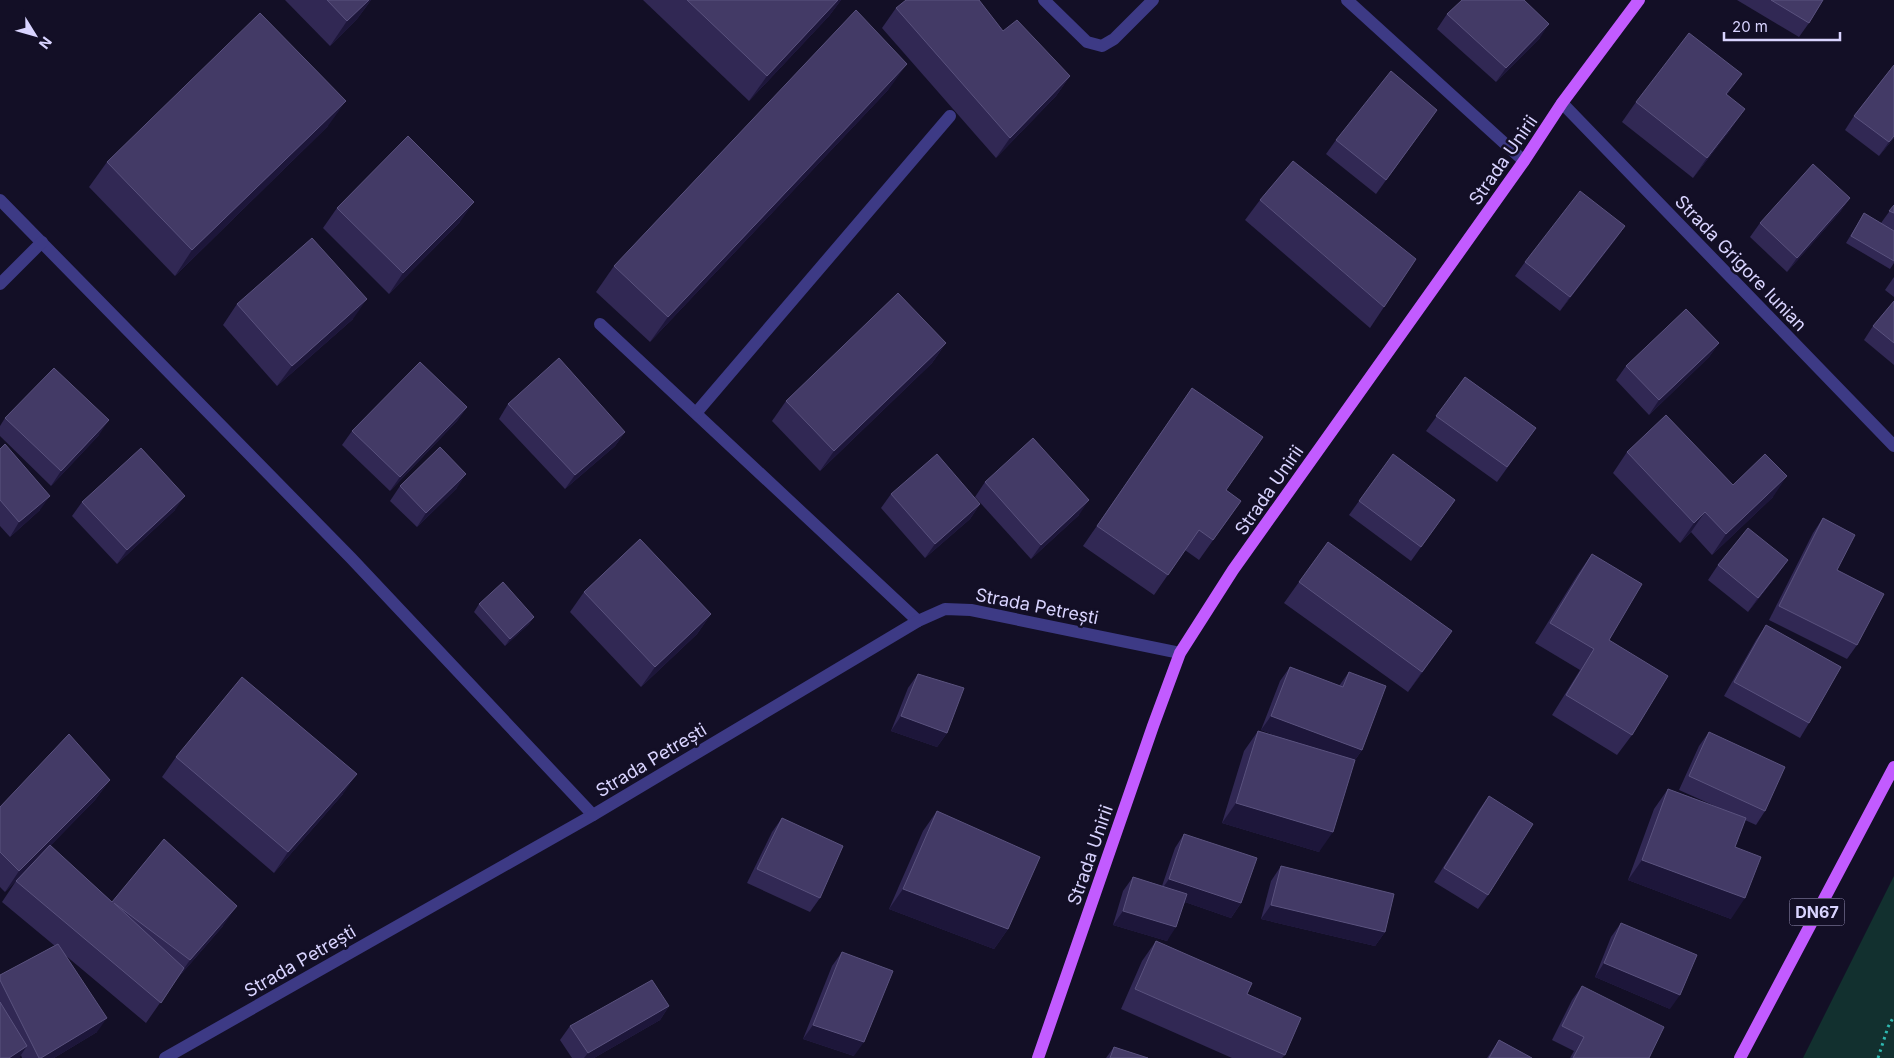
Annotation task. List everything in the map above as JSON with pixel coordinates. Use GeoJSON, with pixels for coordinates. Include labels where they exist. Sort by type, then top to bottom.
{"type":"FeatureCollection","features":[{"type":"Feature","properties":{"kind":"main road","name":"Strada Unirii"},"geometry":{"type":"LineString","coordinates":[[1038,1058],[1149,736],[1180,653],[1233,570],[1524,162],[1562,103],[1638,0]]}},
{"type":"Feature","properties":{"kind":"main road","name":"DN67"},"geometry":{"type":"LineString","coordinates":[[1740,1058],[1894,767]]}},
{"type":"Feature","properties":{"kind":"street"},"geometry":{"type":"LineString","coordinates":[[1044,0],[1087,42],[1102,46],[1114,39],[1153,0]]}},
{"type":"Feature","properties":{"kind":"street"},"geometry":{"type":"LineString","coordinates":[[1347,0],[1524,162]]}},
{"type":"Feature","properties":{"kind":"street","name":"Strada Grigore Iunian"},"geometry":{"type":"LineString","coordinates":[[1562,103],[1894,446]]}},
{"type":"Feature","properties":{"kind":"street"},"geometry":{"type":"LineString","coordinates":[[696,414],[950,116]]}},
{"type":"Feature","properties":{"kind":"street"},"geometry":{"type":"LineString","coordinates":[[0,200],[351,558],[593,815]]}},
{"type":"Feature","properties":{"kind":"street"},"geometry":{"type":"LineString","coordinates":[[0,284],[42,242]]}},
{"type":"Feature","properties":{"kind":"street"},"geometry":{"type":"LineString","coordinates":[[600,324],[918,621]]}},
{"type":"Feature","properties":{"kind":"street","name":"Strada Petrești"},"geometry":{"type":"LineString","coordinates":[[165,1058],[593,815],[918,621],[945,609],[971,610],[1180,653]]}},
{"type":"Feature","properties":{"kind":"path"},"geometry":{"type":"LineString","coordinates":[[1878,1058],[1888,1027],[1894,1016]]}},
{"type":"Feature","properties":{"kind":"green space"},"geometry":{"type":"Polygon","coordinates":[[[1894,876],[1894,1058],[1803,1058],[1894,876]]]}},
{"type":"Feature","properties":{"kind":"building"},"geometry":{"type":"Polygon","coordinates":[[[327,0],[369,0],[347,21],[327,0]]]}},
{"type":"Feature","properties":{"kind":"building"},"geometry":{"type":"Polygon","coordinates":[[[687,0],[838,0],[767,76],[687,0]]]}},
{"type":"Feature","properties":{"kind":"building"},"geometry":{"type":"Polygon","coordinates":[[[906,0],[979,0],[1003,31],[1017,20],[1070,76],[1010,138],[896,8],[906,0]]]}},
{"type":"Feature","properties":{"kind":"building"},"geometry":{"type":"Polygon","coordinates":[[[1462,0],[1524,0],[1549,24],[1506,68],[1447,14],[1462,0]]]}},
{"type":"Feature","properties":{"kind":"building"},"geometry":{"type":"Polygon","coordinates":[[[1771,0],[1823,0],[1809,23],[1771,0]]]}},
{"type":"Feature","properties":{"kind":"building"},"geometry":{"type":"Polygon","coordinates":[[[856,10],[907,64],[668,317],[614,266],[856,10]]]}},
{"type":"Feature","properties":{"kind":"building"},"geometry":{"type":"Polygon","coordinates":[[[260,13],[346,101],[192,250],[107,162],[260,13]]]}},
{"type":"Feature","properties":{"kind":"building"},"geometry":{"type":"Polygon","coordinates":[[[1689,33],[1742,74],[1726,94],[1745,109],[1707,158],[1636,102],[1689,33]]]}},
{"type":"Feature","properties":{"kind":"building"},"geometry":{"type":"Polygon","coordinates":[[[1894,65],[1894,136],[1889,142],[1854,116],[1894,65]]]}},
{"type":"Feature","properties":{"kind":"building"},"geometry":{"type":"Polygon","coordinates":[[[1391,71],[1437,110],[1386,180],[1336,140],[1391,71]]]}},
{"type":"Feature","properties":{"kind":"building"},"geometry":{"type":"Polygon","coordinates":[[[408,136],[474,202],[403,273],[337,208],[408,136]]]}},
{"type":"Feature","properties":{"kind":"building"},"geometry":{"type":"Polygon","coordinates":[[[1293,161],[1416,259],[1384,307],[1260,200],[1293,161]]]}},
{"type":"Feature","properties":{"kind":"building"},"geometry":{"type":"Polygon","coordinates":[[[1813,164],[1850,198],[1797,258],[1760,223],[1813,164]]]}},
{"type":"Feature","properties":{"kind":"building"},"geometry":{"type":"Polygon","coordinates":[[[1580,191],[1625,226],[1570,297],[1525,262],[1580,191]]]}},
{"type":"Feature","properties":{"kind":"building"},"geometry":{"type":"Polygon","coordinates":[[[1894,205],[1894,213],[1889,211],[1894,205]]]}},
{"type":"Feature","properties":{"kind":"building"},"geometry":{"type":"Polygon","coordinates":[[[1864,213],[1894,231],[1894,261],[1851,236],[1864,213]]]}},
{"type":"Feature","properties":{"kind":"building"},"geometry":{"type":"Polygon","coordinates":[[[312,238],[367,299],[292,366],[237,304],[312,238]]]}},
{"type":"Feature","properties":{"kind":"building"},"geometry":{"type":"Polygon","coordinates":[[[898,293],[946,343],[834,451],[786,401],[898,293]]]}},
{"type":"Feature","properties":{"kind":"building"},"geometry":{"type":"Polygon","coordinates":[[[1894,301],[1894,343],[1873,326],[1894,301]]]}},
{"type":"Feature","properties":{"kind":"building"},"geometry":{"type":"Polygon","coordinates":[[[1686,309],[1719,343],[1659,400],[1626,366],[1686,309]]]}},
{"type":"Feature","properties":{"kind":"building"},"geometry":{"type":"Polygon","coordinates":[[[559,358],[625,432],[575,475],[508,404],[559,358]]]}},
{"type":"Feature","properties":{"kind":"building"},"geometry":{"type":"Polygon","coordinates":[[[420,362],[467,407],[400,477],[352,431],[420,362]]]}},
{"type":"Feature","properties":{"kind":"building"},"geometry":{"type":"Polygon","coordinates":[[[54,368],[109,420],[61,471],[5,418],[54,368]]]}},
{"type":"Feature","properties":{"kind":"building"},"geometry":{"type":"Polygon","coordinates":[[[1465,377],[1536,428],[1507,467],[1436,416],[1465,377]]]}},
{"type":"Feature","properties":{"kind":"building"},"geometry":{"type":"Polygon","coordinates":[[[1192,388],[1263,437],[1226,490],[1241,501],[1213,540],[1199,530],[1168,575],[1097,526],[1192,388]]]}},
{"type":"Feature","properties":{"kind":"building"},"geometry":{"type":"Polygon","coordinates":[[[1666,415],[1733,485],[1765,454],[1787,476],[1726,534],[1705,512],[1694,523],[1627,452],[1666,415]]]}},
{"type":"Feature","properties":{"kind":"building"},"geometry":{"type":"Polygon","coordinates":[[[1033,438],[1089,500],[1041,545],[985,482],[1033,438]]]}},
{"type":"Feature","properties":{"kind":"building"},"geometry":{"type":"Polygon","coordinates":[[[5,444],[50,496],[19,522],[0,500],[0,449],[5,444]]]}},
{"type":"Feature","properties":{"kind":"building"},"geometry":{"type":"Polygon","coordinates":[[[440,447],[466,474],[426,513],[400,486],[440,447]]]}},
{"type":"Feature","properties":{"kind":"building"},"geometry":{"type":"Polygon","coordinates":[[[141,448],[185,496],[127,550],[82,502],[141,448]]]}},
{"type":"Feature","properties":{"kind":"building"},"geometry":{"type":"Polygon","coordinates":[[[937,454],[980,504],[935,544],[891,494],[937,454]]]}},
{"type":"Feature","properties":{"kind":"building"},"geometry":{"type":"Polygon","coordinates":[[[1393,454],[1455,500],[1421,547],[1359,501],[1393,454]]]}},
{"type":"Feature","properties":{"kind":"building"},"geometry":{"type":"Polygon","coordinates":[[[1823,518],[1855,535],[1837,570],[1884,594],[1857,645],[1779,606],[1823,518]]]}},
{"type":"Feature","properties":{"kind":"building"},"geometry":{"type":"Polygon","coordinates":[[[1748,528],[1788,560],[1758,598],[1718,565],[1748,528]]]}},
{"type":"Feature","properties":{"kind":"building"},"geometry":{"type":"Polygon","coordinates":[[[640,539],[711,614],[655,667],[584,592],[640,539]]]}},
{"type":"Feature","properties":{"kind":"building"},"geometry":{"type":"Polygon","coordinates":[[[1328,542],[1452,631],[1422,672],[1299,582],[1328,542]]]}},
{"type":"Feature","properties":{"kind":"building"},"geometry":{"type":"Polygon","coordinates":[[[1592,554],[1642,584],[1609,640],[1668,676],[1632,735],[1566,695],[1594,649],[1550,623],[1592,554]]]}},
{"type":"Feature","properties":{"kind":"building"},"geometry":{"type":"Polygon","coordinates":[[[503,582],[534,617],[510,639],[479,604],[503,582]]]}},
{"type":"Feature","properties":{"kind":"building"},"geometry":{"type":"Polygon","coordinates":[[[1766,625],[1841,667],[1809,723],[1734,682],[1766,625]]]}},
{"type":"Feature","properties":{"kind":"building"},"geometry":{"type":"Polygon","coordinates":[[[1290,667],[1343,687],[1349,672],[1386,686],[1362,750],[1271,716],[1290,667]]]}},
{"type":"Feature","properties":{"kind":"building"},"geometry":{"type":"Polygon","coordinates":[[[918,674],[964,688],[947,733],[901,716],[918,674]]]}},
{"type":"Feature","properties":{"kind":"building"},"geometry":{"type":"Polygon","coordinates":[[[242,677],[357,774],[288,852],[176,757],[242,677]]]}},
{"type":"Feature","properties":{"kind":"building"},"geometry":{"type":"Polygon","coordinates":[[[1258,731],[1355,760],[1333,832],[1236,803],[1258,731]]]}},
{"type":"Feature","properties":{"kind":"building"},"geometry":{"type":"Polygon","coordinates":[[[1709,732],[1785,767],[1765,811],[1689,776],[1709,732]]]}},
{"type":"Feature","properties":{"kind":"building"},"geometry":{"type":"Polygon","coordinates":[[[69,734],[110,780],[19,871],[0,852],[0,807],[69,734]]]}},
{"type":"Feature","properties":{"kind":"building"},"geometry":{"type":"Polygon","coordinates":[[[1668,789],[1746,818],[1735,847],[1761,857],[1745,898],[1642,860],[1668,789]]]}},
{"type":"Feature","properties":{"kind":"building"},"geometry":{"type":"Polygon","coordinates":[[[1489,796],[1533,824],[1488,895],[1444,868],[1489,796]]]}},
{"type":"Feature","properties":{"kind":"building"},"geometry":{"type":"Polygon","coordinates":[[[937,811],[1040,857],[1008,929],[903,889],[937,811]]]}},
{"type":"Feature","properties":{"kind":"building"},"geometry":{"type":"Polygon","coordinates":[[[782,818],[843,846],[820,898],[757,869],[782,818]]]}},
{"type":"Feature","properties":{"kind":"building"},"geometry":{"type":"Polygon","coordinates":[[[1184,834],[1257,858],[1241,903],[1169,879],[1184,834]]]}},
{"type":"Feature","properties":{"kind":"building"},"geometry":{"type":"Polygon","coordinates":[[[164,839],[237,906],[190,960],[114,903],[184,968],[161,1003],[16,881],[50,845],[112,902],[164,839]]]}},
{"type":"Feature","properties":{"kind":"building"},"geometry":{"type":"Polygon","coordinates":[[[1281,866],[1394,894],[1385,932],[1271,905],[1281,866]]]}},
{"type":"Feature","properties":{"kind":"building"},"geometry":{"type":"Polygon","coordinates":[[[1133,877],[1187,894],[1176,927],[1123,911],[1133,877]]]}},
{"type":"Feature","properties":{"kind":"building"},"geometry":{"type":"Polygon","coordinates":[[[1621,923],[1697,955],[1680,995],[1604,963],[1621,923]]]}},
{"type":"Feature","properties":{"kind":"building"},"geometry":{"type":"Polygon","coordinates":[[[1156,941],[1252,983],[1247,994],[1301,1018],[1285,1055],[1135,989],[1156,941]]]}},
{"type":"Feature","properties":{"kind":"building"},"geometry":{"type":"Polygon","coordinates":[[[58,944],[107,1018],[39,1058],[0,980],[0,975],[58,944]]]}},
{"type":"Feature","properties":{"kind":"building"},"geometry":{"type":"Polygon","coordinates":[[[842,952],[893,971],[864,1042],[813,1025],[842,952]]]}},
{"type":"Feature","properties":{"kind":"building"},"geometry":{"type":"Polygon","coordinates":[[[652,980],[669,1006],[588,1053],[570,1026],[652,980]]]}},
{"type":"Feature","properties":{"kind":"building"},"geometry":{"type":"Polygon","coordinates":[[[1582,986],[1664,1027],[1649,1058],[1573,1058],[1584,1037],[1562,1026],[1582,986]]]}},
{"type":"Feature","properties":{"kind":"building"},"geometry":{"type":"Polygon","coordinates":[[[0,1002],[27,1046],[9,1058],[0,1058],[0,1002]]]}},
{"type":"Feature","properties":{"kind":"building"},"geometry":{"type":"Polygon","coordinates":[[[1499,1040],[1532,1058],[1489,1058],[1499,1040]]]}},
{"type":"Feature","properties":{"kind":"building"},"geometry":{"type":"Polygon","coordinates":[[[1114,1047],[1148,1058],[1110,1058],[1114,1047]]]}}]}
